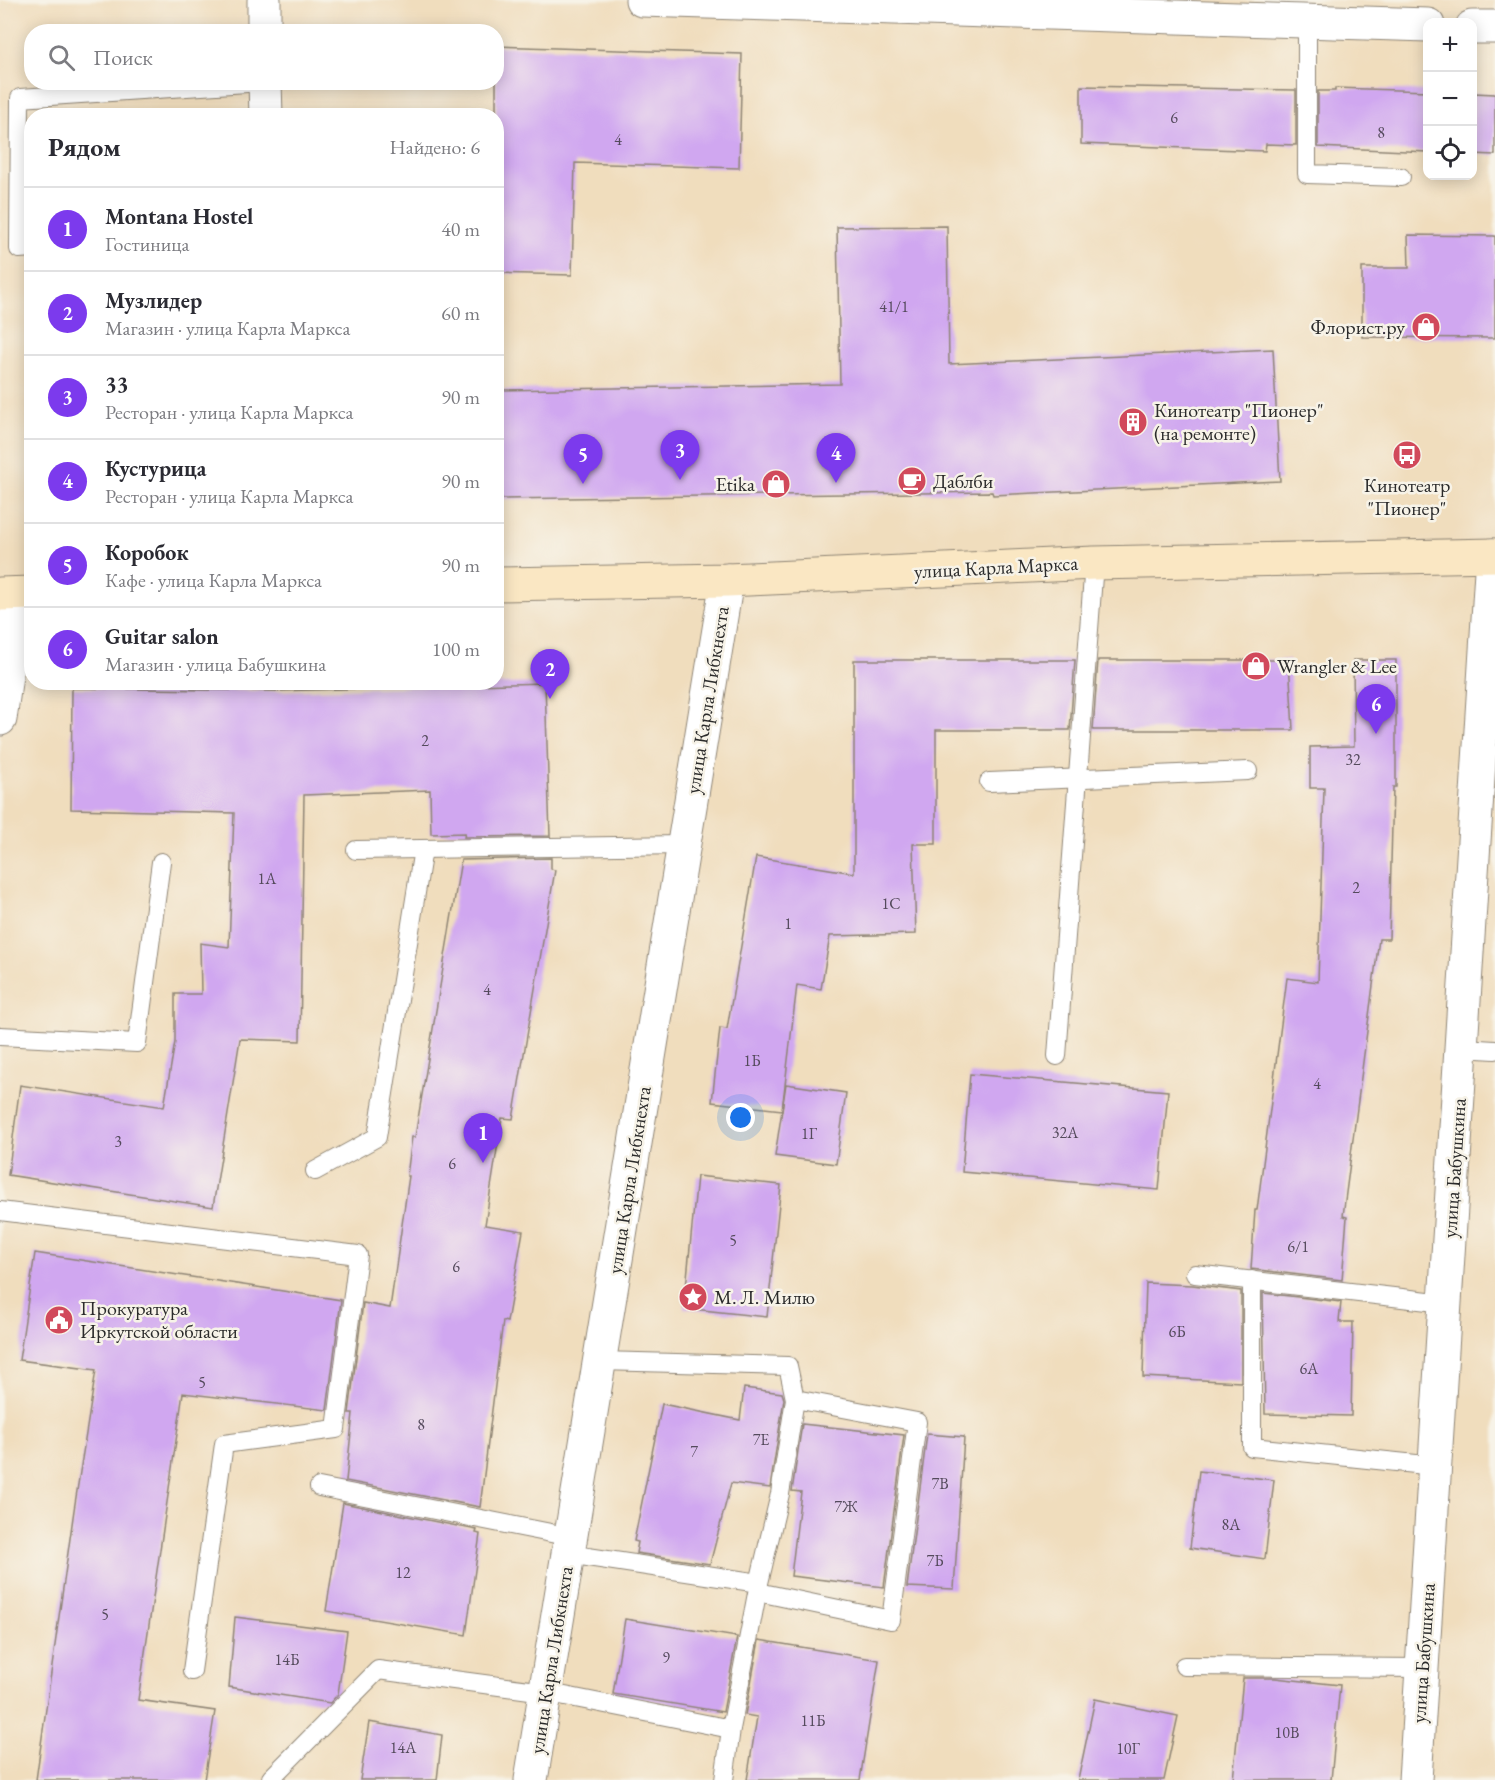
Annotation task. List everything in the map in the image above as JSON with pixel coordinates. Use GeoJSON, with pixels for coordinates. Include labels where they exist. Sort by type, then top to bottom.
{"type":"FeatureCollection","features":[{"type":"Feature","properties":{"kind":"main road","name":"улица Карла Маркса"},"geometry":{"type":"LineString","coordinates":[[504,584],[727,580],[1094,562],[1494,553]]}},
{"type":"Feature","properties":{"kind":"street"},"geometry":{"type":"LineString","coordinates":[[264,0],[264,24]]}},
{"type":"Feature","properties":{"kind":"street"},"geometry":{"type":"LineString","coordinates":[[662,1],[1075,8],[1307,22],[1423,26]]}},
{"type":"Feature","properties":{"kind":"street"},"geometry":{"type":"LineString","coordinates":[[1477,27],[1495,27]]}},
{"type":"Feature","properties":{"kind":"street"},"geometry":{"type":"LineString","coordinates":[[264,90],[266,108]]}},
{"type":"Feature","properties":{"kind":"street","name":"улица Бабушкина"},"geometry":{"type":"LineString","coordinates":[[1415,1780],[1494,553]]}},
{"type":"Feature","properties":{"kind":"street","name":"улица Карла Либкнехта"},"geometry":{"type":"LineString","coordinates":[[531,1780],[727,580]]}},
{"type":"Feature","properties":{"kind":"street"},"geometry":{"type":"LineString","coordinates":[[0,719],[16,594]]}},
{"type":"Feature","properties":{"kind":"lane"},"geometry":{"type":"LineString","coordinates":[[1307,22],[1307,174],[1401,177]]}},
{"type":"Feature","properties":{"kind":"lane"},"geometry":{"type":"LineString","coordinates":[[24,249],[19,249],[20,98],[142,90]]}},
{"type":"Feature","properties":{"kind":"lane"},"geometry":{"type":"LineString","coordinates":[[1057,1056],[1094,562]]}},
{"type":"Feature","properties":{"kind":"lane"},"geometry":{"type":"LineString","coordinates":[[989,782],[1248,771]]}},
{"type":"Feature","properties":{"kind":"lane"},"geometry":{"type":"LineString","coordinates":[[356,850],[684,845]]}},
{"type":"Feature","properties":{"kind":"lane"},"geometry":{"type":"LineString","coordinates":[[315,1171],[377,1137],[423,849]]}},
{"type":"Feature","properties":{"kind":"lane"},"geometry":{"type":"LineString","coordinates":[[0,1036],[137,1043],[160,862]]}},
{"type":"Feature","properties":{"kind":"lane"},"geometry":{"type":"LineString","coordinates":[[1462,1048],[1495,1050]]}},
{"type":"Feature","properties":{"kind":"lane"},"geometry":{"type":"LineString","coordinates":[[0,1211],[358,1255],[336,1429],[224,1444],[192,1671]]}},
{"type":"Feature","properties":{"kind":"lane"},"geometry":{"type":"LineString","coordinates":[[1195,1274],[1445,1303]]}},
{"type":"Feature","properties":{"kind":"lane"},"geometry":{"type":"LineString","coordinates":[[1252,1280],[1252,1447],[1435,1466]]}},
{"type":"Feature","properties":{"kind":"lane"},"geometry":{"type":"LineString","coordinates":[[600,1361],[788,1366],[795,1399],[780,1494],[758,1587],[731,1729],[724,1780]]}},
{"type":"Feature","properties":{"kind":"lane"},"geometry":{"type":"LineString","coordinates":[[319,1487],[569,1546],[758,1587],[891,1620],[917,1422],[795,1399]]}},
{"type":"Feature","properties":{"kind":"lane"},"geometry":{"type":"LineString","coordinates":[[1184,1666],[1422,1668]]}},
{"type":"Feature","properties":{"kind":"lane"},"geometry":{"type":"LineString","coordinates":[[271,1778],[378,1670],[545,1692],[731,1729]]}},
{"type":"Feature","properties":{"kind":"building"},"geometry":{"type":"Polygon","coordinates":[[[504,46],[742,54],[739,168],[575,163],[572,275],[504,273],[504,108],[496,108],[496,90],[504,90],[504,46]]]}},
{"type":"Feature","properties":{"kind":"building"},"geometry":{"type":"Polygon","coordinates":[[[1081,86],[1296,90],[1296,145],[1266,144],[1265,151],[1081,144],[1081,86]]]}},
{"type":"Feature","properties":{"kind":"building"},"geometry":{"type":"Polygon","coordinates":[[[1335,88],[1423,91],[1423,152],[1318,147],[1318,91],[1335,91],[1335,88]]]}},
{"type":"Feature","properties":{"kind":"building"},"geometry":{"type":"Polygon","coordinates":[[[1477,93],[1495,94],[1495,155],[1477,154],[1477,93]]]}},
{"type":"Feature","properties":{"kind":"building"},"geometry":{"type":"Polygon","coordinates":[[[947,226],[949,364],[1273,349],[1280,481],[993,495],[992,492],[504,499],[504,390],[840,384],[837,227],[947,226]]]}},
{"type":"Feature","properties":{"kind":"building"},"geometry":{"type":"Polygon","coordinates":[[[1408,235],[1495,236],[1495,338],[1362,337],[1362,268],[1409,268],[1408,235]]]}},
{"type":"Feature","properties":{"kind":"building"},"geometry":{"type":"Polygon","coordinates":[[[854,660],[1075,660],[1070,730],[936,730],[936,844],[913,844],[916,934],[830,936],[821,989],[797,985],[782,1110],[712,1102],[720,1028],[727,1029],[756,857],[854,873],[854,660]]]}},
{"type":"Feature","properties":{"kind":"building"},"geometry":{"type":"Polygon","coordinates":[[[1098,660],[1289,660],[1293,730],[1093,730],[1098,660]]]}},
{"type":"Feature","properties":{"kind":"building"},"geometry":{"type":"Polygon","coordinates":[[[1353,660],[1396,660],[1396,787],[1393,787],[1389,939],[1379,939],[1343,1216],[1347,1217],[1342,1280],[1251,1269],[1255,1210],[1257,1210],[1287,978],[1318,982],[1324,788],[1310,788],[1310,747],[1354,746],[1353,660]]]}},
{"type":"Feature","properties":{"kind":"building"},"geometry":{"type":"Polygon","coordinates":[[[545,683],[550,836],[464,837],[465,833],[431,834],[430,790],[304,795],[300,1041],[240,1039],[213,1207],[8,1175],[20,1085],[164,1107],[175,1042],[175,994],[201,994],[200,943],[229,947],[234,813],[71,809],[72,690],[504,690],[504,684],[545,683]]]}},
{"type":"Feature","properties":{"kind":"building"},"geometry":{"type":"Polygon","coordinates":[[[551,858],[551,869],[555,870],[513,1119],[502,1118],[485,1225],[523,1231],[507,1322],[503,1321],[480,1507],[346,1481],[353,1413],[349,1413],[363,1303],[390,1308],[409,1176],[407,1176],[412,1137],[415,1137],[461,860],[551,858]]]}},
{"type":"Feature","properties":{"kind":"building"},"geometry":{"type":"Polygon","coordinates":[[[970,1074],[1168,1091],[1159,1190],[962,1172],[970,1074]]]}},
{"type":"Feature","properties":{"kind":"building"},"geometry":{"type":"Polygon","coordinates":[[[786,1084],[846,1093],[836,1164],[775,1156],[786,1084]]]}},
{"type":"Feature","properties":{"kind":"building"},"geometry":{"type":"Polygon","coordinates":[[[697,1176],[781,1185],[767,1317],[684,1308],[697,1176]]]}},
{"type":"Feature","properties":{"kind":"building"},"geometry":{"type":"Polygon","coordinates":[[[35,1253],[341,1300],[327,1410],[183,1393],[138,1700],[215,1711],[204,1780],[36,1780],[96,1370],[19,1360],[35,1253]]]}},
{"type":"Feature","properties":{"kind":"building"},"geometry":{"type":"Polygon","coordinates":[[[1146,1283],[1192,1285],[1241,1291],[1241,1382],[1143,1377],[1146,1283]]]}},
{"type":"Feature","properties":{"kind":"building"},"geometry":{"type":"Polygon","coordinates":[[[1263,1293],[1341,1302],[1339,1322],[1353,1322],[1351,1416],[1265,1414],[1263,1293]]]}},
{"type":"Feature","properties":{"kind":"building"},"geometry":{"type":"Polygon","coordinates":[[[744,1388],[782,1393],[784,1399],[770,1488],[731,1483],[710,1564],[636,1553],[638,1542],[634,1541],[662,1404],[740,1420],[744,1388]]]}},
{"type":"Feature","properties":{"kind":"building"},"geometry":{"type":"Polygon","coordinates":[[[802,1424],[904,1435],[884,1587],[791,1576],[801,1492],[792,1491],[802,1424]]]}},
{"type":"Feature","properties":{"kind":"building"},"geometry":{"type":"Polygon","coordinates":[[[927,1434],[964,1437],[954,1589],[907,1587],[927,1434]]]}},
{"type":"Feature","properties":{"kind":"building"},"geometry":{"type":"Polygon","coordinates":[[[1199,1471],[1274,1480],[1265,1559],[1190,1548],[1199,1471]]]}},
{"type":"Feature","properties":{"kind":"building"},"geometry":{"type":"Polygon","coordinates":[[[343,1503],[477,1530],[476,1533],[480,1534],[466,1635],[326,1611],[343,1503]]]}},
{"type":"Feature","properties":{"kind":"building"},"geometry":{"type":"Polygon","coordinates":[[[235,1617],[347,1631],[338,1694],[330,1703],[229,1687],[235,1617]]]}},
{"type":"Feature","properties":{"kind":"building"},"geometry":{"type":"Polygon","coordinates":[[[625,1619],[737,1637],[723,1712],[613,1694],[625,1619]]]}},
{"type":"Feature","properties":{"kind":"building"},"geometry":{"type":"Polygon","coordinates":[[[759,1640],[879,1660],[860,1780],[747,1780],[757,1717],[745,1715],[759,1640]]]}},
{"type":"Feature","properties":{"kind":"building"},"geometry":{"type":"Polygon","coordinates":[[[1243,1678],[1275,1678],[1340,1685],[1331,1780],[1233,1780],[1243,1678]]]}},
{"type":"Feature","properties":{"kind":"building"},"geometry":{"type":"Polygon","coordinates":[[[1095,1699],[1178,1716],[1164,1780],[1078,1780],[1095,1699]]]}},
{"type":"Feature","properties":{"kind":"building"},"geometry":{"type":"Polygon","coordinates":[[[369,1722],[442,1735],[437,1780],[360,1780],[369,1722]]]}},
{"type":"Feature","properties":{"kind":"place","name":"Флорист.ру"},"geometry":{"type":"Point","coordinates":[1426,327]}},
{"type":"Feature","properties":{"kind":"place","name":"Кинотеатр \"Пионер\" (на ремонте)"},"geometry":{"type":"Point","coordinates":[1133,422]}},
{"type":"Feature","properties":{"kind":"place","name":"Кинотеатр \"Пионер\""},"geometry":{"type":"Point","coordinates":[1407,455]}},
{"type":"Feature","properties":{"kind":"place","name":"33"},"geometry":{"type":"Point","coordinates":[680,480]}},
{"type":"Feature","properties":{"kind":"place","name":"Даблби"},"geometry":{"type":"Point","coordinates":[912,481]}},
{"type":"Feature","properties":{"kind":"place","name":"Кустурица"},"geometry":{"type":"Point","coordinates":[836,483]}},
{"type":"Feature","properties":{"kind":"place","name":"Коробок"},"geometry":{"type":"Point","coordinates":[583,484]}},
{"type":"Feature","properties":{"kind":"place","name":"Etika"},"geometry":{"type":"Point","coordinates":[776,484]}},
{"type":"Feature","properties":{"kind":"place","name":"Wrangler & Lee"},"geometry":{"type":"Point","coordinates":[1256,666]}},
{"type":"Feature","properties":{"kind":"place","name":"Музлидер"},"geometry":{"type":"Point","coordinates":[550,699]}},
{"type":"Feature","properties":{"kind":"place","name":"Guitar salon"},"geometry":{"type":"Point","coordinates":[1376,734]}},
{"type":"Feature","properties":{"kind":"place","name":"Montana Hostel"},"geometry":{"type":"Point","coordinates":[483,1163]}},
{"type":"Feature","properties":{"kind":"place","name":"М. Л. Милю"},"geometry":{"type":"Point","coordinates":[693,1297]}},
{"type":"Feature","properties":{"kind":"place","name":"Прокуратура Иркутской области"},"geometry":{"type":"Point","coordinates":[59,1320]}}]}
